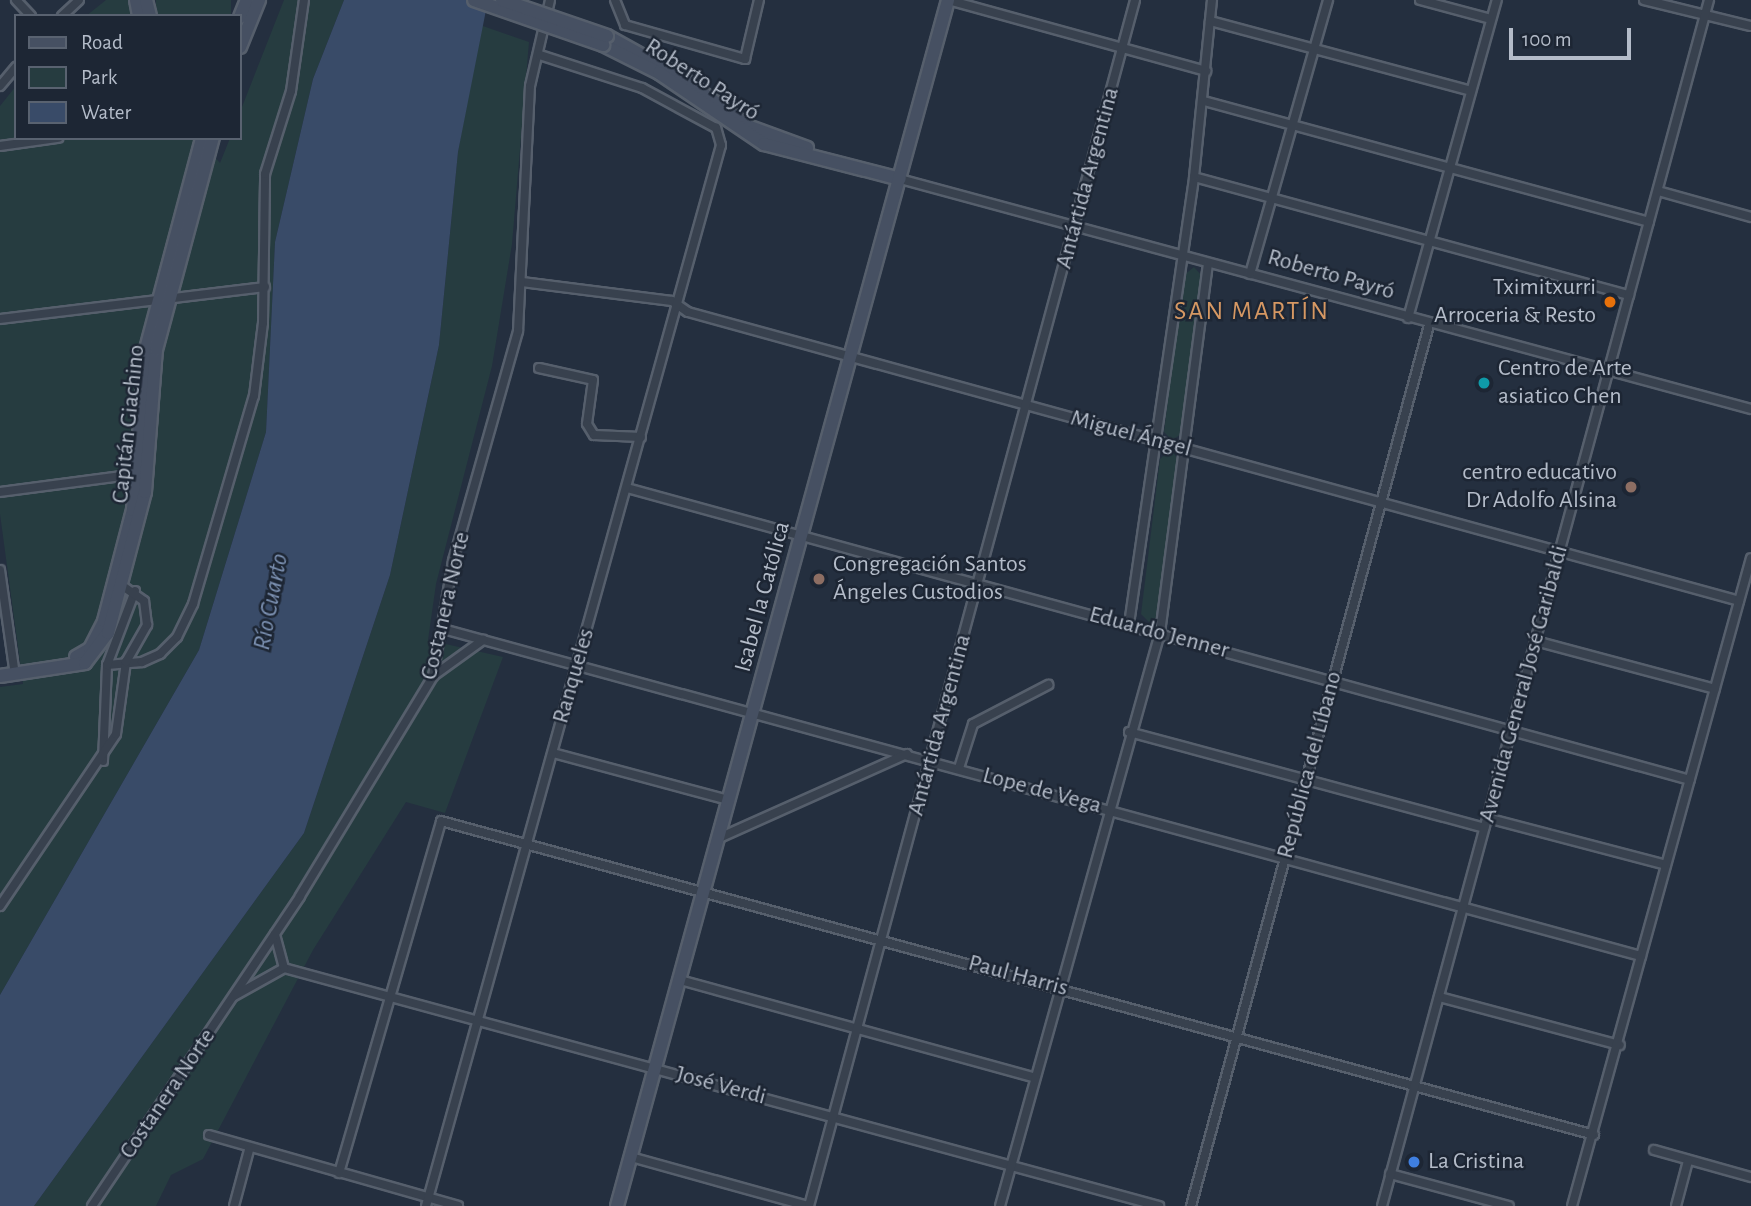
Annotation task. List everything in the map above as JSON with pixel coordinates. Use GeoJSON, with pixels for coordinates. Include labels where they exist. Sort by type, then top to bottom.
{"type":"FeatureCollection","features":[{"type":"Feature","properties":{"kind":"main road"},"geometry":{"type":"LineString","coordinates":[[242,42],[259,0]]}},
{"type":"Feature","properties":{"kind":"main road"},"geometry":{"type":"LineString","coordinates":[[474,0],[605,41]]}},
{"type":"Feature","properties":{"kind":"main road"},"geometry":{"type":"LineString","coordinates":[[502,0],[605,41]]}},
{"type":"Feature","properties":{"kind":"main road","name":"Isabel la Católica"},"geometry":{"type":"LineString","coordinates":[[617,1206],[948,0]]}},
{"type":"Feature","properties":{"kind":"main road","name":"Roberto Payró"},"geometry":{"type":"LineString","coordinates":[[605,41],[672,71],[747,127],[900,179]]}},
{"type":"Feature","properties":{"kind":"main road","name":"Capitán Giachino"},"geometry":{"type":"LineString","coordinates":[[0,676],[70,660],[90,649],[118,583],[137,474],[140,389],[201,140]]}},
{"type":"Feature","properties":{"kind":"main road","name":"Capitán Giachino"},"geometry":{"type":"LineString","coordinates":[[14,671],[75,666],[97,654],[145,492],[152,375],[162,297],[212,140]]}},
{"type":"Feature","properties":{"kind":"main road"},"geometry":{"type":"LineString","coordinates":[[0,668],[14,671]]}},
{"type":"Feature","properties":{"kind":"street"},"geometry":{"type":"LineString","coordinates":[[16,0],[29,14]]}},
{"type":"Feature","properties":{"kind":"street"},"geometry":{"type":"LineString","coordinates":[[64,14],[79,0]]}},
{"type":"Feature","properties":{"kind":"street"},"geometry":{"type":"LineString","coordinates":[[107,664],[160,654],[177,637],[193,604],[254,397],[265,287],[265,174],[291,91],[304,0]]}},
{"type":"Feature","properties":{"kind":"street","name":"Costanera Norte"},"geometry":{"type":"LineString","coordinates":[[92,1206],[275,934],[433,676],[453,561],[518,331],[530,86],[540,55],[550,0]]}},
{"type":"Feature","properties":{"kind":"street"},"geometry":{"type":"LineString","coordinates":[[615,0],[625,25],[745,59],[759,0]]}},
{"type":"Feature","properties":{"kind":"street"},"geometry":{"type":"LineString","coordinates":[[948,0],[1206,71]]}},
{"type":"Feature","properties":{"kind":"street","name":"Antártida Argentina"},"geometry":{"type":"LineString","coordinates":[[809,1206],[1135,0]]}},
{"type":"Feature","properties":{"kind":"street"},"geometry":{"type":"LineString","coordinates":[[1129,624],[1154,440],[1184,256],[1204,101],[1212,0]]}},
{"type":"Feature","properties":{"kind":"street"},"geometry":{"type":"LineString","coordinates":[[1250,274],[1274,198],[1328,0]]}},
{"type":"Feature","properties":{"kind":"street"},"geometry":{"type":"LineString","coordinates":[[1420,0],[1491,19]]}},
{"type":"Feature","properties":{"kind":"street"},"geometry":{"type":"LineString","coordinates":[[1408,318],[1497,0]]}},
{"type":"Feature","properties":{"kind":"street"},"geometry":{"type":"LineString","coordinates":[[1644,0],[1751,26]]}},
{"type":"Feature","properties":{"kind":"street","name":"Avenida General José Garibaldi"},"geometry":{"type":"LineString","coordinates":[[1382,1206],[1709,0]]}},
{"type":"Feature","properties":{"kind":"street"},"geometry":{"type":"LineString","coordinates":[[1210,21],[1471,91]]}},
{"type":"Feature","properties":{"kind":"street","name":"Ranqueles"},"geometry":{"type":"LineString","coordinates":[[427,1202],[476,1018],[679,305],[721,145],[716,128],[642,88],[540,55]]}},
{"type":"Feature","properties":{"kind":"street"},"geometry":{"type":"LineString","coordinates":[[0,86],[14,69]]}},
{"type":"Feature","properties":{"kind":"street"},"geometry":{"type":"LineString","coordinates":[[1204,101],[1649,222]]}},
{"type":"Feature","properties":{"kind":"street"},"geometry":{"type":"LineString","coordinates":[[0,146],[44,140]]}},
{"type":"Feature","properties":{"kind":"street"},"geometry":{"type":"LineString","coordinates":[[1194,177],[1629,295]]}},
{"type":"Feature","properties":{"kind":"street","name":"Roberto Payró"},"geometry":{"type":"LineString","coordinates":[[900,179],[1430,325],[1751,409]]}},
{"type":"Feature","properties":{"kind":"street"},"geometry":{"type":"LineString","coordinates":[[1658,191],[1751,217]]}},
{"type":"Feature","properties":{"kind":"street"},"geometry":{"type":"LineString","coordinates":[[1000,1206],[1129,732],[1160,633],[1208,263]]}},
{"type":"Feature","properties":{"kind":"street","name":"Miguel Ángel"},"geometry":{"type":"LineString","coordinates":[[522,282],[617,290],[679,305],[851,356],[1739,601]]}},
{"type":"Feature","properties":{"kind":"street"},"geometry":{"type":"LineString","coordinates":[[0,319],[162,297],[265,287]]}},
{"type":"Feature","properties":{"kind":"street","name":"República del Líbano"},"geometry":{"type":"LineString","coordinates":[[1191,1206],[1240,1037],[1284,858],[1430,325]]}},
{"type":"Feature","properties":{"kind":"street"},"geometry":{"type":"LineString","coordinates":[[539,368],[593,380],[587,424],[594,435],[642,438]]}},
{"type":"Feature","properties":{"kind":"street"},"geometry":{"type":"LineString","coordinates":[[0,492],[137,474]]}},
{"type":"Feature","properties":{"kind":"street","name":"Eduardo Jenner"},"geometry":{"type":"LineString","coordinates":[[627,488],[1690,780]]}},
{"type":"Feature","properties":{"kind":"street"},"geometry":{"type":"LineString","coordinates":[[1572,1206],[1620,1045],[1641,956],[1751,558]]}},
{"type":"Feature","properties":{"kind":"street"},"geometry":{"type":"LineString","coordinates":[[0,570],[14,671]]}},
{"type":"Feature","properties":{"kind":"street"},"geometry":{"type":"LineString","coordinates":[[1,905],[103,761],[116,734],[126,662],[147,625],[135,591],[118,583]]}},
{"type":"Feature","properties":{"kind":"street"},"geometry":{"type":"LineString","coordinates":[[103,761],[107,664],[135,591]]}},
{"type":"Feature","properties":{"kind":"street","name":"Lope de Vega"},"geometry":{"type":"LineString","coordinates":[[443,629],[753,711],[1641,956]]}},
{"type":"Feature","properties":{"kind":"street"},"geometry":{"type":"LineString","coordinates":[[433,676],[482,640]]}},
{"type":"Feature","properties":{"kind":"street"},"geometry":{"type":"LineString","coordinates":[[1535,641],[1715,689]]}},
{"type":"Feature","properties":{"kind":"street"},"geometry":{"type":"LineString","coordinates":[[959,768],[973,724],[1048,685]]}},
{"type":"Feature","properties":{"kind":"street"},"geometry":{"type":"LineString","coordinates":[[1129,732],[1484,828]]}},
{"type":"Feature","properties":{"kind":"street"},"geometry":{"type":"LineString","coordinates":[[553,753],[729,800]]}},
{"type":"Feature","properties":{"kind":"street"},"geometry":{"type":"LineString","coordinates":[[719,838],[907,754]]}},
{"type":"Feature","properties":{"kind":"street"},"geometry":{"type":"LineString","coordinates":[[1487,818],[1666,865]]}},
{"type":"Feature","properties":{"kind":"street","name":"Paul Harris"},"geometry":{"type":"LineString","coordinates":[[388,995],[441,821],[1059,987],[1594,1135]]}},
{"type":"Feature","properties":{"kind":"street"},"geometry":{"type":"LineString","coordinates":[[232,998],[284,968],[275,934]]}},
{"type":"Feature","properties":{"kind":"street","name":"José Verdi"},"geometry":{"type":"LineString","coordinates":[[284,968],[476,1018],[1159,1206]]}},
{"type":"Feature","properties":{"kind":"street"},"geometry":{"type":"LineString","coordinates":[[680,980],[1035,1078]]}},
{"type":"Feature","properties":{"kind":"street"},"geometry":{"type":"LineString","coordinates":[[339,1173],[388,995]]}},
{"type":"Feature","properties":{"kind":"street"},"geometry":{"type":"LineString","coordinates":[[1439,997],[1620,1045]]}},
{"type":"Feature","properties":{"kind":"street"},"geometry":{"type":"LineString","coordinates":[[209,1135],[249,1150],[339,1173],[427,1202],[458,1206]]}},
{"type":"Feature","properties":{"kind":"street"},"geometry":{"type":"LineString","coordinates":[[234,1206],[249,1150]]}},
{"type":"Feature","properties":{"kind":"street"},"geometry":{"type":"LineString","coordinates":[[1654,1150],[1751,1177]]}},
{"type":"Feature","properties":{"kind":"street"},"geometry":{"type":"LineString","coordinates":[[631,1157],[809,1206]]}},
{"type":"Feature","properties":{"kind":"street"},"geometry":{"type":"LineString","coordinates":[[1676,1206],[1688,1161]]}},
{"type":"Feature","properties":{"kind":"street"},"geometry":{"type":"LineString","coordinates":[[1391,1174],[1509,1206]]}},
{"type":"Feature","properties":{"kind":"green space"},"geometry":{"type":"Polygon","coordinates":[[[106,0],[128,0],[132,14],[88,14],[106,0]]]}},
{"type":"Feature","properties":{"kind":"green space"},"geometry":{"type":"Polygon","coordinates":[[[156,0],[231,0],[231,14],[156,14],[156,0]]]}},
{"type":"Feature","properties":{"kind":"green space"},"geometry":{"type":"Polygon","coordinates":[[[284,0],[344,0],[313,79],[275,242],[266,432],[199,650],[0,995],[0,687],[23,684],[0,514],[0,106],[14,88],[14,140],[199,140],[220,163],[229,140],[242,140],[242,107],[284,0]]]}},
{"type":"Feature","properties":{"kind":"green space"},"geometry":{"type":"Polygon","coordinates":[[[480,25],[529,42],[512,244],[492,366],[436,584],[428,640],[503,657],[445,813],[406,802],[313,950],[203,1159],[171,1175],[156,1206],[34,1206],[304,833],[390,575],[439,345],[458,152],[480,25]]]}},
{"type":"Feature","properties":{"kind":"green space"},"geometry":{"type":"Polygon","coordinates":[[[1194,267],[1202,276],[1180,435],[1172,440],[1164,432],[1183,276],[1194,267]]]}},
{"type":"Feature","properties":{"kind":"green space"},"geometry":{"type":"Polygon","coordinates":[[[1171,449],[1179,461],[1157,617],[1149,622],[1141,614],[1160,459],[1171,449]]]}},
{"type":"Feature","properties":{"kind":"water","name":"Río Cuarto"},"geometry":{"type":"Polygon","coordinates":[[[344,0],[488,0],[458,152],[439,345],[390,575],[304,833],[34,1206],[0,1206],[0,995],[199,650],[266,432],[275,242],[313,79],[344,0]]]}},
{"type":"Feature","properties":{"kind":"place","name":"Tximitxurri Arroceria & Resto"},"geometry":{"type":"Point","coordinates":[1610,302]}},
{"type":"Feature","properties":{"kind":"place","name":"Centro de Arte asiatico Chen"},"geometry":{"type":"Point","coordinates":[1484,383]}},
{"type":"Feature","properties":{"kind":"place","name":"centro educativo Dr Adolfo Alsina"},"geometry":{"type":"Point","coordinates":[1631,487]}},
{"type":"Feature","properties":{"kind":"place","name":"Congregación Santos Ángeles Custodios"},"geometry":{"type":"Point","coordinates":[819,579]}},
{"type":"Feature","properties":{"kind":"place","name":"La Cristina"},"geometry":{"type":"Point","coordinates":[1414,1162]}},
{"type":"Feature","properties":{"kind":"district","name":"SAN MARTÍN"},"geometry":{"type":"Point","coordinates":[1252,312]}}]}
